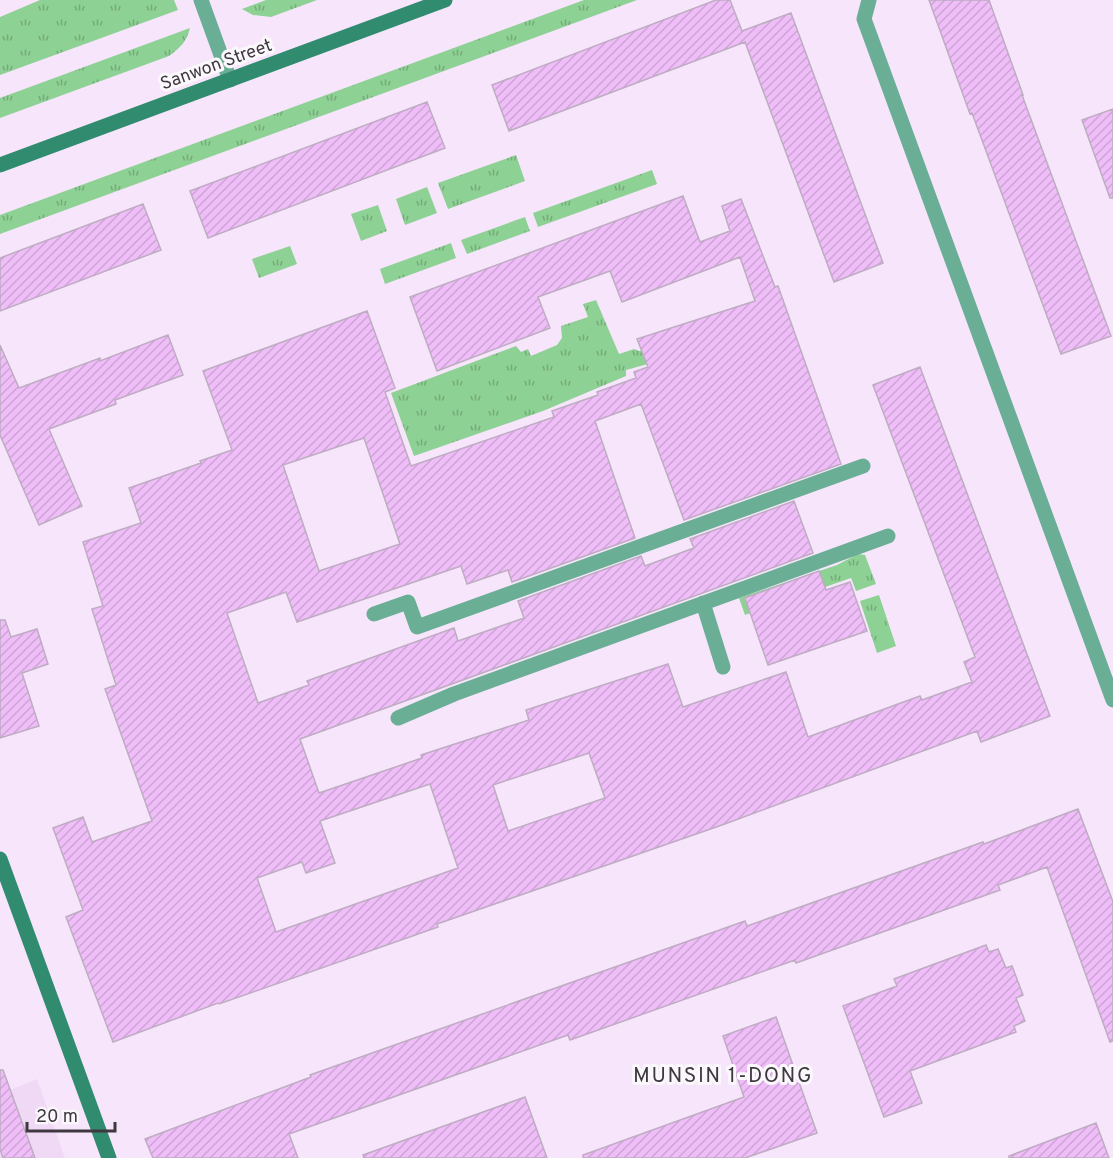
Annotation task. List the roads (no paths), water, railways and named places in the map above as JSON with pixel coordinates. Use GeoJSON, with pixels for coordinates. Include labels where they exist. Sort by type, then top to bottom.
{"type":"FeatureCollection","features":[{"type":"Feature","properties":{"kind":"main road","name":"Sanwon Street"},"geometry":{"type":"LineString","coordinates":[[0,165],[445,0]]}},
{"type":"Feature","properties":{"kind":"main road"},"geometry":{"type":"LineString","coordinates":[[0,859],[110,1158]]}},
{"type":"Feature","properties":{"kind":"street"},"geometry":{"type":"LineString","coordinates":[[201,0],[230,80]]}},
{"type":"Feature","properties":{"kind":"street"},"geometry":{"type":"LineString","coordinates":[[869,0],[864,19],[1113,700]]}},
{"type":"Feature","properties":{"kind":"street"},"geometry":{"type":"LineString","coordinates":[[374,614],[408,602],[417,627],[863,466]]}},
{"type":"Feature","properties":{"kind":"street"},"geometry":{"type":"LineString","coordinates":[[398,718],[454,694],[888,536]]}},
{"type":"Feature","properties":{"kind":"street"},"geometry":{"type":"LineString","coordinates":[[704,603],[723,667]]}},
{"type":"Feature","properties":{"kind":"district","name":"MUNSIN 1-DONG"},"geometry":{"type":"Point","coordinates":[723,1075]}}]}
